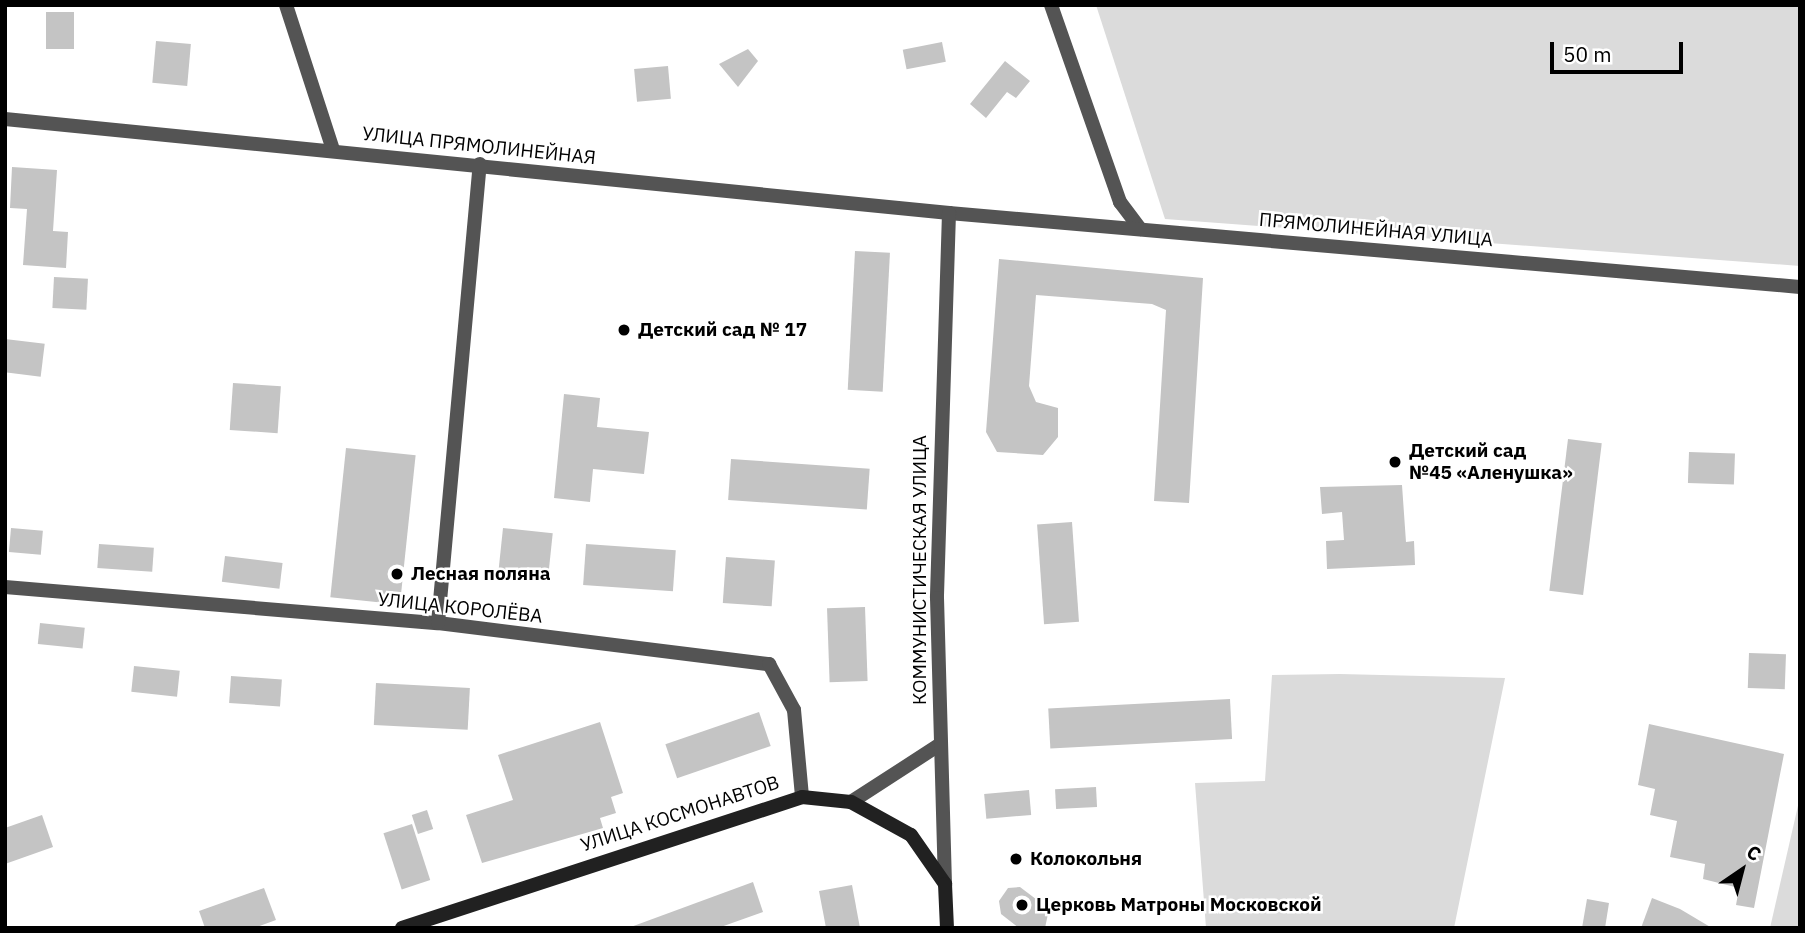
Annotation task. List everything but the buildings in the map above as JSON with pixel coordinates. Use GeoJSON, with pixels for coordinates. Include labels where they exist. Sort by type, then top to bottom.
{"type":"FeatureCollection","features":[{"type":"Feature","properties":{"kind":"main road","name":"УЛИЦА КОСМОНАВТОВ"},"geometry":{"type":"LineString","coordinates":[[402,928],[802,797],[851,802],[911,835],[945,884]]}},
{"type":"Feature","properties":{"kind":"main road","name":"КОММУНИСТИЧЕСКАЯ УЛИЦА"},"geometry":{"type":"LineString","coordinates":[[945,884],[947,928]]}},
{"type":"Feature","properties":{"kind":"street"},"geometry":{"type":"LineString","coordinates":[[285,5],[333,150]]}},
{"type":"Feature","properties":{"kind":"street"},"geometry":{"type":"LineString","coordinates":[[1051,5],[1120,202],[1140,229]]}},
{"type":"Feature","properties":{"kind":"street","name":"УЛИЦА ПРЯМОЛИНЕЙНАЯ"},"geometry":{"type":"LineString","coordinates":[[5,118],[480,164],[949,214]]}},
{"type":"Feature","properties":{"kind":"street"},"geometry":{"type":"LineString","coordinates":[[438,623],[480,164]]}},
{"type":"Feature","properties":{"kind":"street","name":"ПРЯМОЛИНЕЙНАЯ УЛИЦА"},"geometry":{"type":"LineString","coordinates":[[949,214],[1800,287]]}},
{"type":"Feature","properties":{"kind":"street","name":"КОММУНИСТИЧЕСКАЯ УЛИЦА"},"geometry":{"type":"LineString","coordinates":[[945,884],[939,745],[938,478],[949,214]]}},
{"type":"Feature","properties":{"kind":"street","name":"УЛИЦА КОРОЛЁВА"},"geometry":{"type":"LineString","coordinates":[[5,587],[438,623],[769,664],[794,710],[802,797]]}},
{"type":"Feature","properties":{"kind":"street"},"geometry":{"type":"LineString","coordinates":[[851,802],[939,745]]}},
{"type":"Feature","properties":{"kind":"shaded area"},"geometry":{"type":"Polygon","coordinates":[[[1096,5],[1800,5],[1800,266],[1165,219],[1096,5]]]}},
{"type":"Feature","properties":{"kind":"shaded area"},"geometry":{"type":"Polygon","coordinates":[[[1272,675],[1505,678],[1454,928],[1206,928],[1195,783],[1265,781],[1272,675]]]}},
{"type":"Feature","properties":{"kind":"shaded area"},"geometry":{"type":"Polygon","coordinates":[[[1800,797],[1800,928],[1770,928],[1800,797]]]}},
{"type":"Feature","properties":{"kind":"place","name":"Детский сад № 17"},"geometry":{"type":"Point","coordinates":[624,330]}},
{"type":"Feature","properties":{"kind":"place","name":"Детский сад №45 «Аленушка»"},"geometry":{"type":"Point","coordinates":[1395,462]}},
{"type":"Feature","properties":{"kind":"place","name":"Лесная поляна"},"geometry":{"type":"Point","coordinates":[397,574]}},
{"type":"Feature","properties":{"kind":"place","name":"Колокольня"},"geometry":{"type":"Point","coordinates":[1016,859]}},
{"type":"Feature","properties":{"kind":"place","name":"Церковь Матроны Московской"},"geometry":{"type":"Point","coordinates":[1022,905]}}]}
